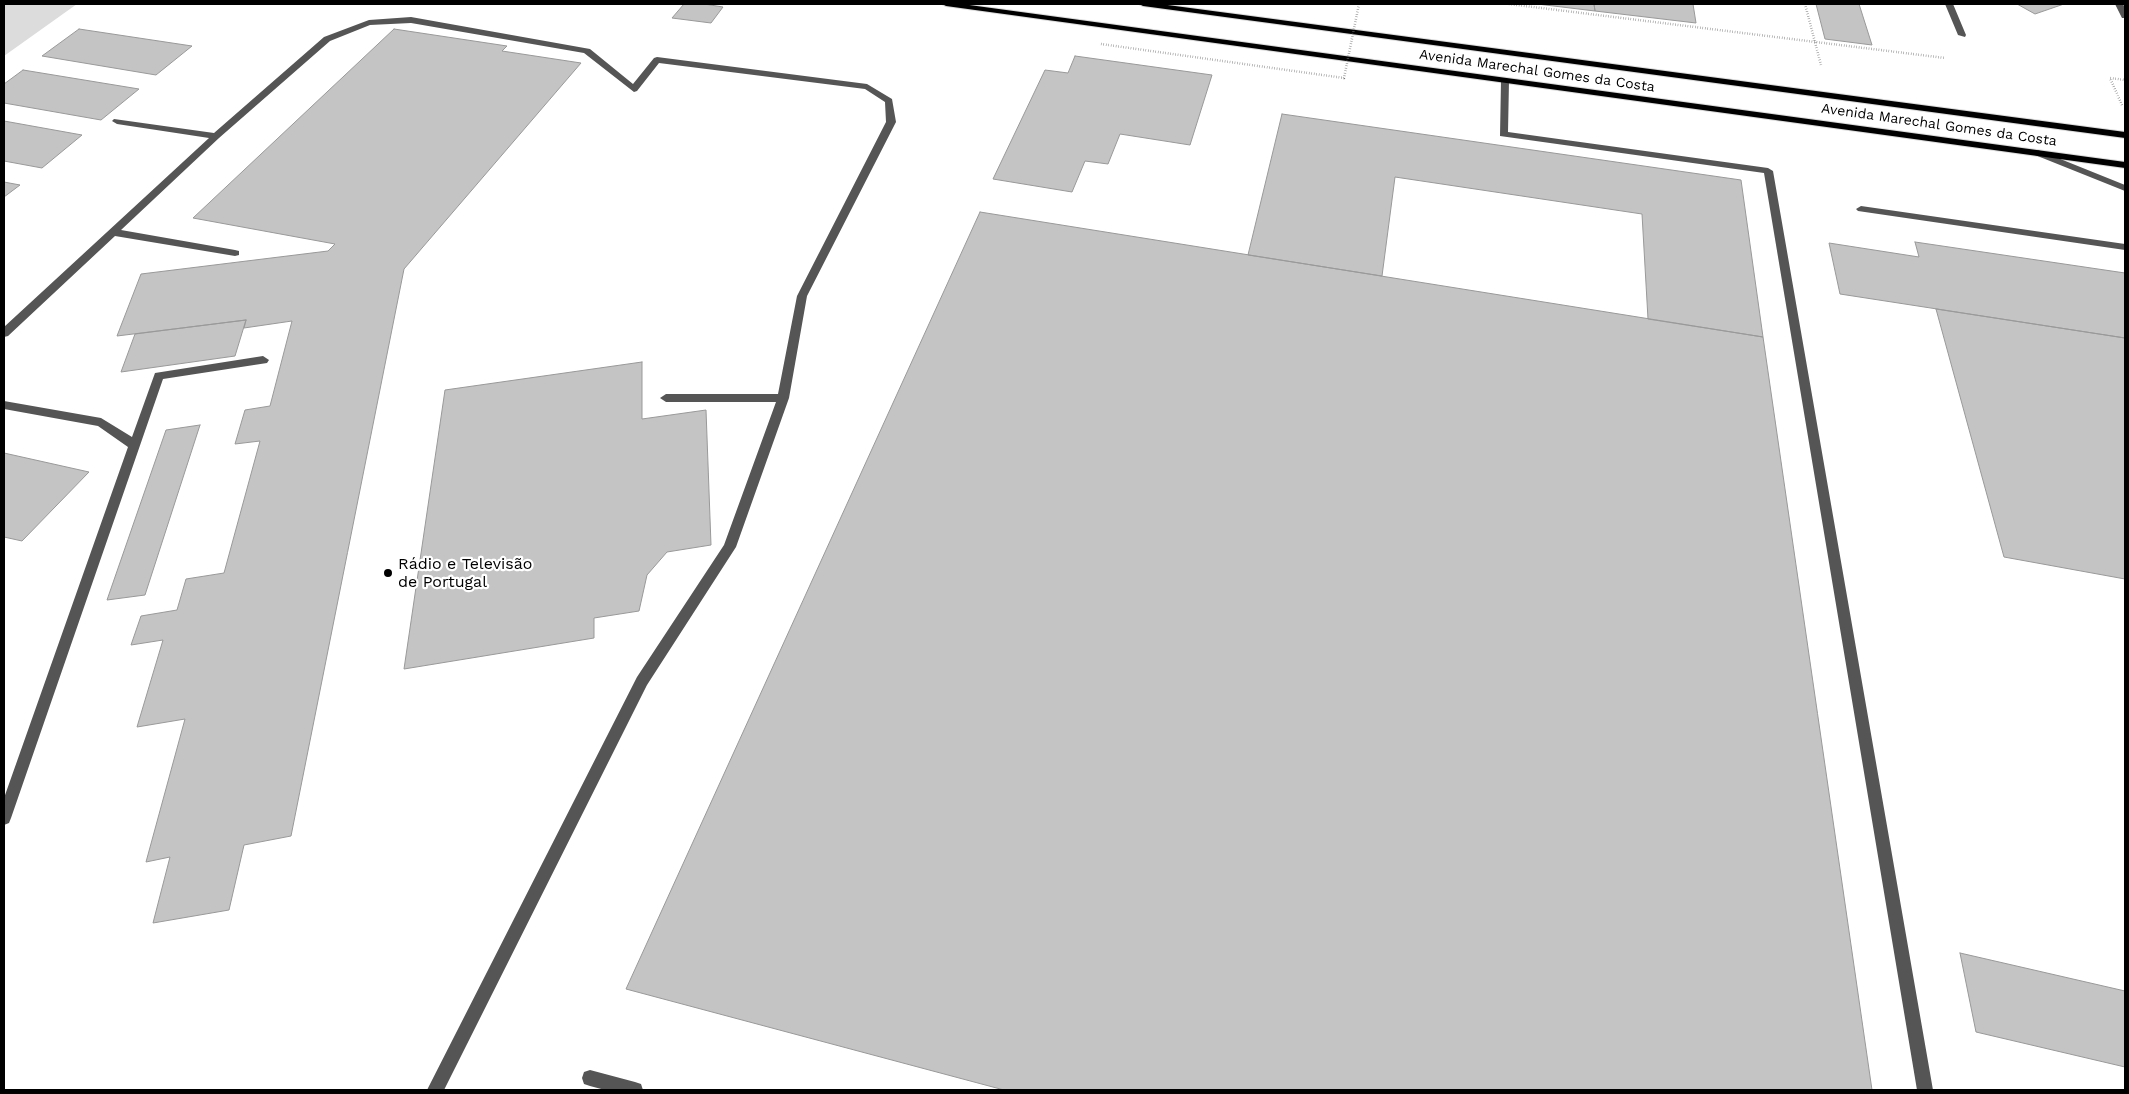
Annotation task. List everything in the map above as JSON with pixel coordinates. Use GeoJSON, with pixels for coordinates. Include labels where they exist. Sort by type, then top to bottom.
{"type":"FeatureCollection","features":[{"type":"Feature","properties":{"kind":"main road","name":"Avenida Marechal Gomes da Costa"},"geometry":{"type":"LineString","coordinates":[[946,4],[2125,165]]}},
{"type":"Feature","properties":{"kind":"main road","name":"Avenida Marechal Gomes da Costa"},"geometry":{"type":"LineString","coordinates":[[1143,4],[2125,135]]}},
{"type":"Feature","properties":{"kind":"street"},"geometry":{"type":"LineString","coordinates":[[1949,4],[1962,35]]}},
{"type":"Feature","properties":{"kind":"street"},"geometry":{"type":"LineString","coordinates":[[2119,4],[2125,16]]}},
{"type":"Feature","properties":{"kind":"street"},"geometry":{"type":"LineString","coordinates":[[4,333],[216,136],[327,39],[369,22],[411,20],[587,50],[634,89],[657,60],[867,86],[890,101],[891,122],[802,296],[783,398],[730,547],[642,681],[434,1090]]}},
{"type":"Feature","properties":{"kind":"street"},"geometry":{"type":"LineString","coordinates":[[1505,81],[1503,134],[1768,171],[1925,1090]]}},
{"type":"Feature","properties":{"kind":"street"},"geometry":{"type":"LineString","coordinates":[[117,121],[216,136]]}},
{"type":"Feature","properties":{"kind":"street"},"geometry":{"type":"LineString","coordinates":[[2038,153],[2125,188]]}},
{"type":"Feature","properties":{"kind":"street"},"geometry":{"type":"LineString","coordinates":[[1861,209],[2125,247]]}},
{"type":"Feature","properties":{"kind":"street"},"geometry":{"type":"LineString","coordinates":[[113,232],[235,253]]}},
{"type":"Feature","properties":{"kind":"street"},"geometry":{"type":"LineString","coordinates":[[4,818],[159,376],[263,360]]}},
{"type":"Feature","properties":{"kind":"street"},"geometry":{"type":"LineString","coordinates":[[666,398],[783,398]]}},
{"type":"Feature","properties":{"kind":"street"},"geometry":{"type":"LineString","coordinates":[[4,405],[101,422],[134,445]]}},
{"type":"Feature","properties":{"kind":"street"},"geometry":{"type":"LineString","coordinates":[[590,1078],[634,1090]]}},
{"type":"Feature","properties":{"kind":"path"},"geometry":{"type":"LineString","coordinates":[[1101,44],[1344,78],[1359,4]]}},
{"type":"Feature","properties":{"kind":"path"},"geometry":{"type":"LineString","coordinates":[[1509,4],[1973,62],[1962,35]]}},
{"type":"Feature","properties":{"kind":"path"},"geometry":{"type":"LineString","coordinates":[[1805,4],[1822,70]]}},
{"type":"Feature","properties":{"kind":"path"},"geometry":{"type":"LineString","coordinates":[[2125,80],[2110,78],[2125,110]]}},
{"type":"Feature","properties":{"kind":"shaded area"},"geometry":{"type":"Polygon","coordinates":[[[4,4],[77,4],[4,56],[4,4]]]}},
{"type":"Feature","properties":{"kind":"building"},"geometry":{"type":"Polygon","coordinates":[[[684,4],[704,4],[723,7],[711,23],[672,18],[684,4]]]}},
{"type":"Feature","properties":{"kind":"building"},"geometry":{"type":"Polygon","coordinates":[[[1537,4],[1594,4],[1595,11],[1537,4]]]}},
{"type":"Feature","properties":{"kind":"building"},"geometry":{"type":"Polygon","coordinates":[[[1594,4],[1693,4],[1696,23],[1595,11],[1594,4]]]}},
{"type":"Feature","properties":{"kind":"building"},"geometry":{"type":"Polygon","coordinates":[[[1816,4],[1859,4],[1872,45],[1825,39],[1816,4]]]}},
{"type":"Feature","properties":{"kind":"building"},"geometry":{"type":"Polygon","coordinates":[[[2017,4],[2064,4],[2035,14],[2017,4]]]}},
{"type":"Feature","properties":{"kind":"building"},"geometry":{"type":"Polygon","coordinates":[[[79,29],[192,46],[156,75],[42,56],[79,29]]]}},
{"type":"Feature","properties":{"kind":"building"},"geometry":{"type":"Polygon","coordinates":[[[394,29],[507,46],[502,51],[581,63],[404,269],[291,836],[244,845],[229,910],[153,923],[170,857],[146,862],[185,719],[137,727],[163,640],[131,645],[141,616],[177,610],[186,579],[224,573],[260,441],[235,444],[245,410],[270,406],[292,321],[244,328],[246,320],[117,336],[141,274],[328,251],[335,244],[193,218],[394,29]]]}},
{"type":"Feature","properties":{"kind":"building"},"geometry":{"type":"Polygon","coordinates":[[[1075,56],[1212,75],[1190,145],[1120,134],[1108,164],[1085,161],[1072,192],[993,179],[1045,70],[1068,73],[1075,56]]]}},
{"type":"Feature","properties":{"kind":"building"},"geometry":{"type":"Polygon","coordinates":[[[23,70],[139,89],[101,120],[4,103],[4,84],[23,70]]]}},
{"type":"Feature","properties":{"kind":"building"},"geometry":{"type":"Polygon","coordinates":[[[1282,114],[1741,180],[1763,337],[1648,319],[1642,214],[1395,177],[1382,276],[1248,255],[1282,114]]]}},
{"type":"Feature","properties":{"kind":"building"},"geometry":{"type":"Polygon","coordinates":[[[4,121],[82,135],[42,168],[4,161],[4,121]]]}},
{"type":"Feature","properties":{"kind":"building"},"geometry":{"type":"Polygon","coordinates":[[[4,182],[20,185],[4,197],[4,182]]]}},
{"type":"Feature","properties":{"kind":"building"},"geometry":{"type":"Polygon","coordinates":[[[980,212],[1763,337],[1872,1090],[1004,1090],[626,989],[980,212]]]}},
{"type":"Feature","properties":{"kind":"building"},"geometry":{"type":"Polygon","coordinates":[[[1915,242],[2125,273],[2125,338],[1840,294],[1829,243],[1919,257],[1915,242]]]}},
{"type":"Feature","properties":{"kind":"building"},"geometry":{"type":"Polygon","coordinates":[[[1936,309],[2125,338],[2125,579],[2004,557],[1936,309]]]}},
{"type":"Feature","properties":{"kind":"building"},"geometry":{"type":"Polygon","coordinates":[[[246,320],[235,356],[121,372],[135,334],[246,320]]]}},
{"type":"Feature","properties":{"kind":"building"},"geometry":{"type":"Polygon","coordinates":[[[642,362],[642,419],[706,410],[711,545],[667,552],[647,575],[639,611],[594,618],[594,638],[404,669],[445,390],[642,362]]]}},
{"type":"Feature","properties":{"kind":"building"},"geometry":{"type":"Polygon","coordinates":[[[200,425],[145,595],[107,600],[166,430],[200,425]]]}},
{"type":"Feature","properties":{"kind":"building"},"geometry":{"type":"Polygon","coordinates":[[[4,453],[89,472],[22,541],[4,537],[4,453]]]}},
{"type":"Feature","properties":{"kind":"building"},"geometry":{"type":"Polygon","coordinates":[[[1960,953],[2125,991],[2125,1067],[1976,1032],[1960,953]]]}},
{"type":"Feature","properties":{"kind":"place","name":"Rádio e Televisão de Portugal"},"geometry":{"type":"Point","coordinates":[388,573]}}]}
